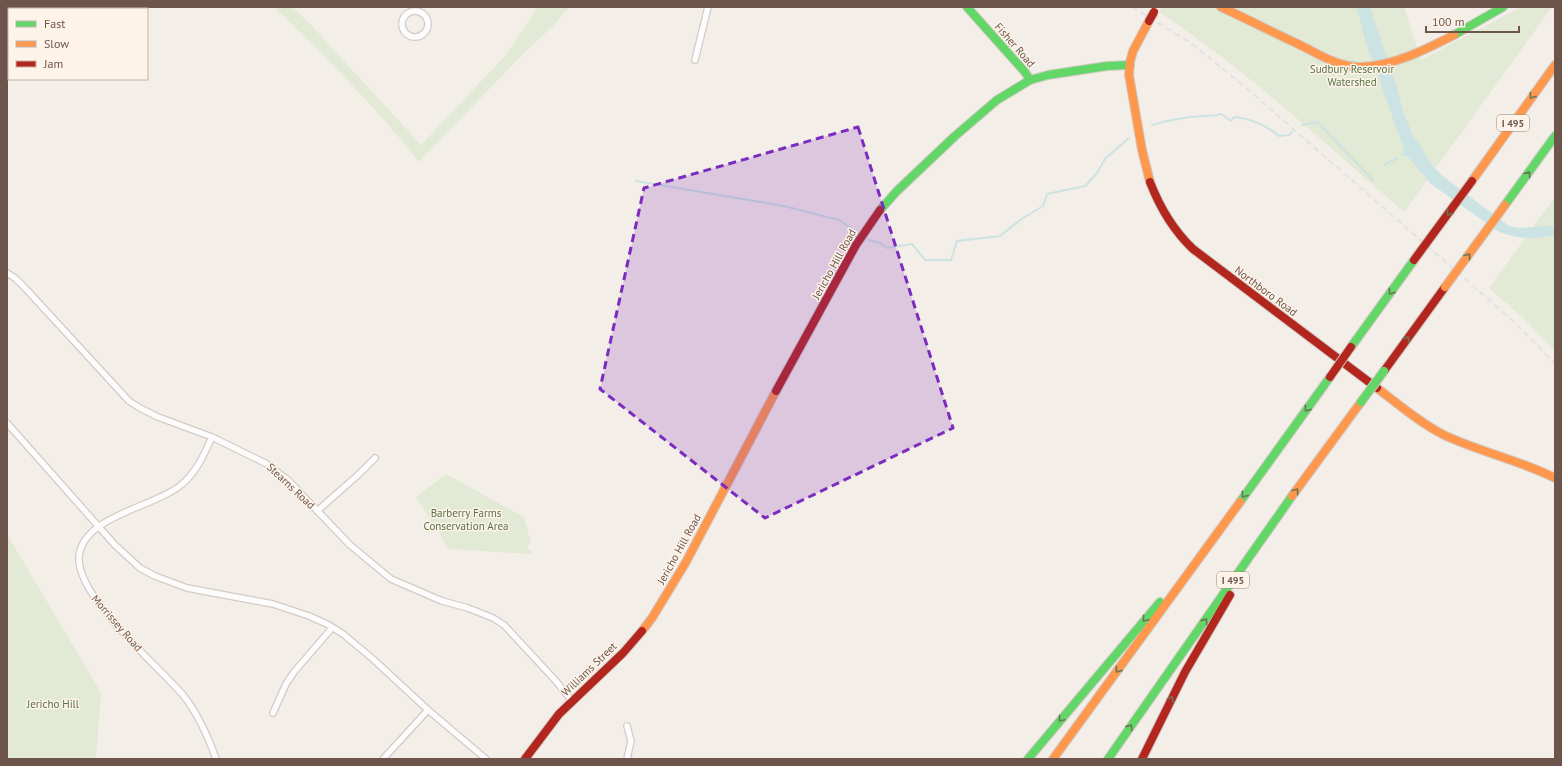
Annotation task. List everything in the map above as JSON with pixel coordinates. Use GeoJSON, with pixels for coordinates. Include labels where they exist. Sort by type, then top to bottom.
{"type":"FeatureCollection","features":[{"type":"Feature","properties":{"kind":"main road","name":"Fisher Road"},"geometry":{"type":"LineString","coordinates":[[967,7],[1026,72],[1030,80]]}},
{"type":"Feature","properties":{"kind":"main road"},"geometry":{"type":"LineString","coordinates":[[1221,7],[1334,62],[1358,67],[1370,67],[1393,62],[1410,56],[1503,7]]}},
{"type":"Feature","properties":{"kind":"main road","name":"Northboro Road"},"geometry":{"type":"LineString","coordinates":[[1155,10],[1136,44],[1130,64],[1132,93],[1146,173],[1162,210],[1176,231],[1188,244],[1429,427],[1452,439],[1517,460],[1555,478]]}},
{"type":"Feature","properties":{"kind":"main road","name":"Jericho Hill Road"},"geometry":{"type":"LineString","coordinates":[[667,594],[686,562],[734,469],[868,226],[879,211],[897,191],[966,126],[997,100],[1030,80],[1063,72],[1130,64]]}},
{"type":"Feature","properties":{"kind":"main road","name":"I 495"},"geometry":{"type":"LineString","coordinates":[[1053,759],[1555,65]]}},
{"type":"Feature","properties":{"kind":"main road","name":"I 495"},"geometry":{"type":"LineString","coordinates":[[1108,759],[1282,510],[1555,136]]}},
{"type":"Feature","properties":{"kind":"main road"},"geometry":{"type":"LineString","coordinates":[[1142,759],[1194,656],[1282,510]]}},
{"type":"Feature","properties":{"kind":"main road"},"geometry":{"type":"LineString","coordinates":[[1028,759],[1215,536]]}},
{"type":"Feature","properties":{"kind":"main road","name":"Williams Street"},"geometry":{"type":"LineString","coordinates":[[525,759],[549,726],[572,701],[637,637],[652,618],[667,594]]}},
{"type":"Feature","properties":{"kind":"street"},"geometry":{"type":"LineString","coordinates":[[422,13],[426,7]]}},
{"type":"Feature","properties":{"kind":"street"},"geometry":{"type":"LineString","coordinates":[[695,60],[708,7]]}},
{"type":"Feature","properties":{"kind":"street"},"geometry":{"type":"LineString","coordinates":[[412,11],[422,13],[427,21],[426,31],[417,37],[408,35],[402,27],[404,17],[412,11]]}},
{"type":"Feature","properties":{"kind":"street","name":"Stearns Road"},"geometry":{"type":"LineString","coordinates":[[7,273],[15,278],[26,289],[129,401],[158,417],[212,437],[265,463],[288,480],[350,545],[391,579],[442,601],[468,608],[493,618],[504,625],[555,680],[572,701]]}},
{"type":"Feature","properties":{"kind":"street"},"geometry":{"type":"LineString","coordinates":[[7,423],[126,556],[140,568],[160,578],[188,588],[273,604],[309,616],[343,634],[373,659],[428,710],[486,759]]}},
{"type":"Feature","properties":{"kind":"street","name":"Morrissey Road"},"geometry":{"type":"LineString","coordinates":[[212,437],[193,472],[180,486],[169,493],[119,515],[99,526],[86,538],[78,557],[82,578],[98,603],[112,620],[183,695],[194,709],[210,742],[216,759]]}},
{"type":"Feature","properties":{"kind":"street"},"geometry":{"type":"LineString","coordinates":[[317,511],[375,458]]}},
{"type":"Feature","properties":{"kind":"street"},"geometry":{"type":"LineString","coordinates":[[273,713],[286,684],[294,672],[332,628]]}},
{"type":"Feature","properties":{"kind":"street"},"geometry":{"type":"LineString","coordinates":[[383,759],[428,710]]}},
{"type":"Feature","properties":{"kind":"street"},"geometry":{"type":"LineString","coordinates":[[627,726],[631,741],[627,759]]}},
{"type":"Feature","properties":{"kind":"highlighted area"},"geometry":{"type":"Polygon","coordinates":[[[858,127],[953,428],[765,518],[600,389],[644,188],[858,127]]]}},
{"type":"Feature","properties":{"kind":"green space"},"geometry":{"type":"Polygon","coordinates":[[[274,7],[292,7],[311,25],[421,145],[505,56],[538,7],[569,7],[553,26],[524,53],[419,162],[385,121],[349,82],[274,7]]]}},
{"type":"Feature","properties":{"kind":"green space","name":"Sudbury Reservoir Watershed"},"geometry":{"type":"Polygon","coordinates":[[[1162,7],[1404,7],[1421,60],[1521,7],[1552,7],[1404,212],[1254,83],[1192,34],[1159,12],[1162,7]]]}},
{"type":"Feature","properties":{"kind":"green space"},"geometry":{"type":"Polygon","coordinates":[[[1555,197],[1555,351],[1522,317],[1489,288],[1555,197]]]}},
{"type":"Feature","properties":{"kind":"green space","name":"Barberry Farms Conservation Area"},"geometry":{"type":"Polygon","coordinates":[[[446,474],[524,517],[531,543],[527,547],[533,554],[449,549],[416,497],[446,474]]]}},
{"type":"Feature","properties":{"kind":"green space","name":"Jericho Hill"},"geometry":{"type":"Polygon","coordinates":[[[7,534],[101,693],[96,759],[7,759],[7,534]]]}},
{"type":"Feature","properties":{"kind":"water"},"geometry":{"type":"Polygon","coordinates":[[[1356,7],[1370,7],[1397,88],[1403,111],[1412,134],[1430,163],[1444,177],[1509,226],[1520,228],[1555,226],[1555,235],[1541,238],[1527,238],[1499,232],[1431,184],[1409,158],[1402,156],[1401,154],[1404,152],[1404,149],[1369,51],[1356,7]]]}},
{"type":"Feature","properties":{"kind":"waterway"},"geometry":{"type":"LineString","coordinates":[[1152,125],[1183,118],[1221,114],[1231,121],[1234,117],[1252,121],[1264,126],[1279,136],[1289,135],[1292,132]]}},
{"type":"Feature","properties":{"kind":"waterway"},"geometry":{"type":"LineString","coordinates":[[1302,125],[1317,122],[1373,180]]}},
{"type":"Feature","properties":{"kind":"waterway"},"geometry":{"type":"LineString","coordinates":[[868,240],[880,243],[887,248],[912,244],[925,260],[951,260],[957,241],[1000,236],[1020,220],[1043,206],[1047,194],[1085,186],[1097,173],[1105,159],[1129,138]]}},
{"type":"Feature","properties":{"kind":"waterway"},"geometry":{"type":"LineString","coordinates":[[1384,165],[1397,158]]}},
{"type":"Feature","properties":{"kind":"waterway"},"geometry":{"type":"LineString","coordinates":[[636,181],[784,206],[839,220],[858,233]]}},
{"type":"Feature","properties":{"kind":"railway"},"geometry":{"type":"LineString","coordinates":[[1132,7],[1191,43],[1244,86],[1512,320],[1555,364]]}},
{"type":"Feature","properties":{"kind":"traffic: fast"},"geometry":{"type":"LineString","coordinates":[[967,7],[1025,72],[1030,80]]}},
{"type":"Feature","properties":{"kind":"traffic: fast"},"geometry":{"type":"LineString","coordinates":[[1454,35],[1503,7]]}},
{"type":"Feature","properties":{"kind":"traffic: fast"},"geometry":{"type":"LineString","coordinates":[[880,210],[897,191],[955,136],[997,100],[1030,80],[1048,75],[1107,66],[1130,65]]}},
{"type":"Feature","properties":{"kind":"traffic: fast"},"geometry":{"type":"LineString","coordinates":[[1505,205],[1555,136]]}},
{"type":"Feature","properties":{"kind":"traffic: fast"},"geometry":{"type":"LineString","coordinates":[[1351,347],[1414,260]]}},
{"type":"Feature","properties":{"kind":"traffic: fast"},"geometry":{"type":"LineString","coordinates":[[1361,402],[1384,371]]}},
{"type":"Feature","properties":{"kind":"traffic: fast"},"geometry":{"type":"LineString","coordinates":[[1240,502],[1330,377]]}},
{"type":"Feature","properties":{"kind":"traffic: fast"},"geometry":{"type":"LineString","coordinates":[[1108,759],[1292,496]]}},
{"type":"Feature","properties":{"kind":"traffic: fast"},"geometry":{"type":"LineString","coordinates":[[1028,759],[1160,602]]}},
{"type":"Feature","properties":{"kind":"traffic: slow"},"geometry":{"type":"LineString","coordinates":[[1221,7],[1343,65],[1360,67],[1385,64],[1432,46],[1454,35]]}},
{"type":"Feature","properties":{"kind":"traffic: slow"},"geometry":{"type":"LineString","coordinates":[[1149,21],[1133,51],[1129,75],[1142,150],[1150,182]]}},
{"type":"Feature","properties":{"kind":"traffic: slow"},"geometry":{"type":"LineString","coordinates":[[1472,181],[1555,65]]}},
{"type":"Feature","properties":{"kind":"traffic: slow"},"geometry":{"type":"LineString","coordinates":[[1445,287],[1505,205]]}},
{"type":"Feature","properties":{"kind":"traffic: slow"},"geometry":{"type":"LineString","coordinates":[[1377,388],[1418,419],[1444,435],[1528,466],[1555,478]]}},
{"type":"Feature","properties":{"kind":"traffic: slow"},"geometry":{"type":"LineString","coordinates":[[642,631],[652,618],[686,562],[776,391]]}},
{"type":"Feature","properties":{"kind":"traffic: slow"},"geometry":{"type":"LineString","coordinates":[[1292,496],[1361,402]]}},
{"type":"Feature","properties":{"kind":"traffic: slow"},"geometry":{"type":"LineString","coordinates":[[1053,759],[1240,502]]}},
{"type":"Feature","properties":{"kind":"traffic: jam"},"geometry":{"type":"LineString","coordinates":[[1149,21],[1154,12]]}},
{"type":"Feature","properties":{"kind":"traffic: jam"},"geometry":{"type":"LineString","coordinates":[[1414,260],[1472,181]]}},
{"type":"Feature","properties":{"kind":"traffic: jam"},"geometry":{"type":"LineString","coordinates":[[1150,182],[1158,201],[1173,226],[1193,249],[1377,388]]}},
{"type":"Feature","properties":{"kind":"traffic: jam"},"geometry":{"type":"LineString","coordinates":[[776,391],[856,245],[880,210]]}},
{"type":"Feature","properties":{"kind":"traffic: jam"},"geometry":{"type":"LineString","coordinates":[[1384,371],[1445,287]]}},
{"type":"Feature","properties":{"kind":"traffic: jam"},"geometry":{"type":"LineString","coordinates":[[1330,377],[1351,347]]}},
{"type":"Feature","properties":{"kind":"traffic: jam"},"geometry":{"type":"LineString","coordinates":[[1142,759],[1185,672],[1230,595]]}},
{"type":"Feature","properties":{"kind":"traffic: jam"},"geometry":{"type":"LineString","coordinates":[[525,759],[559,714],[623,653],[642,631]]}}]}
